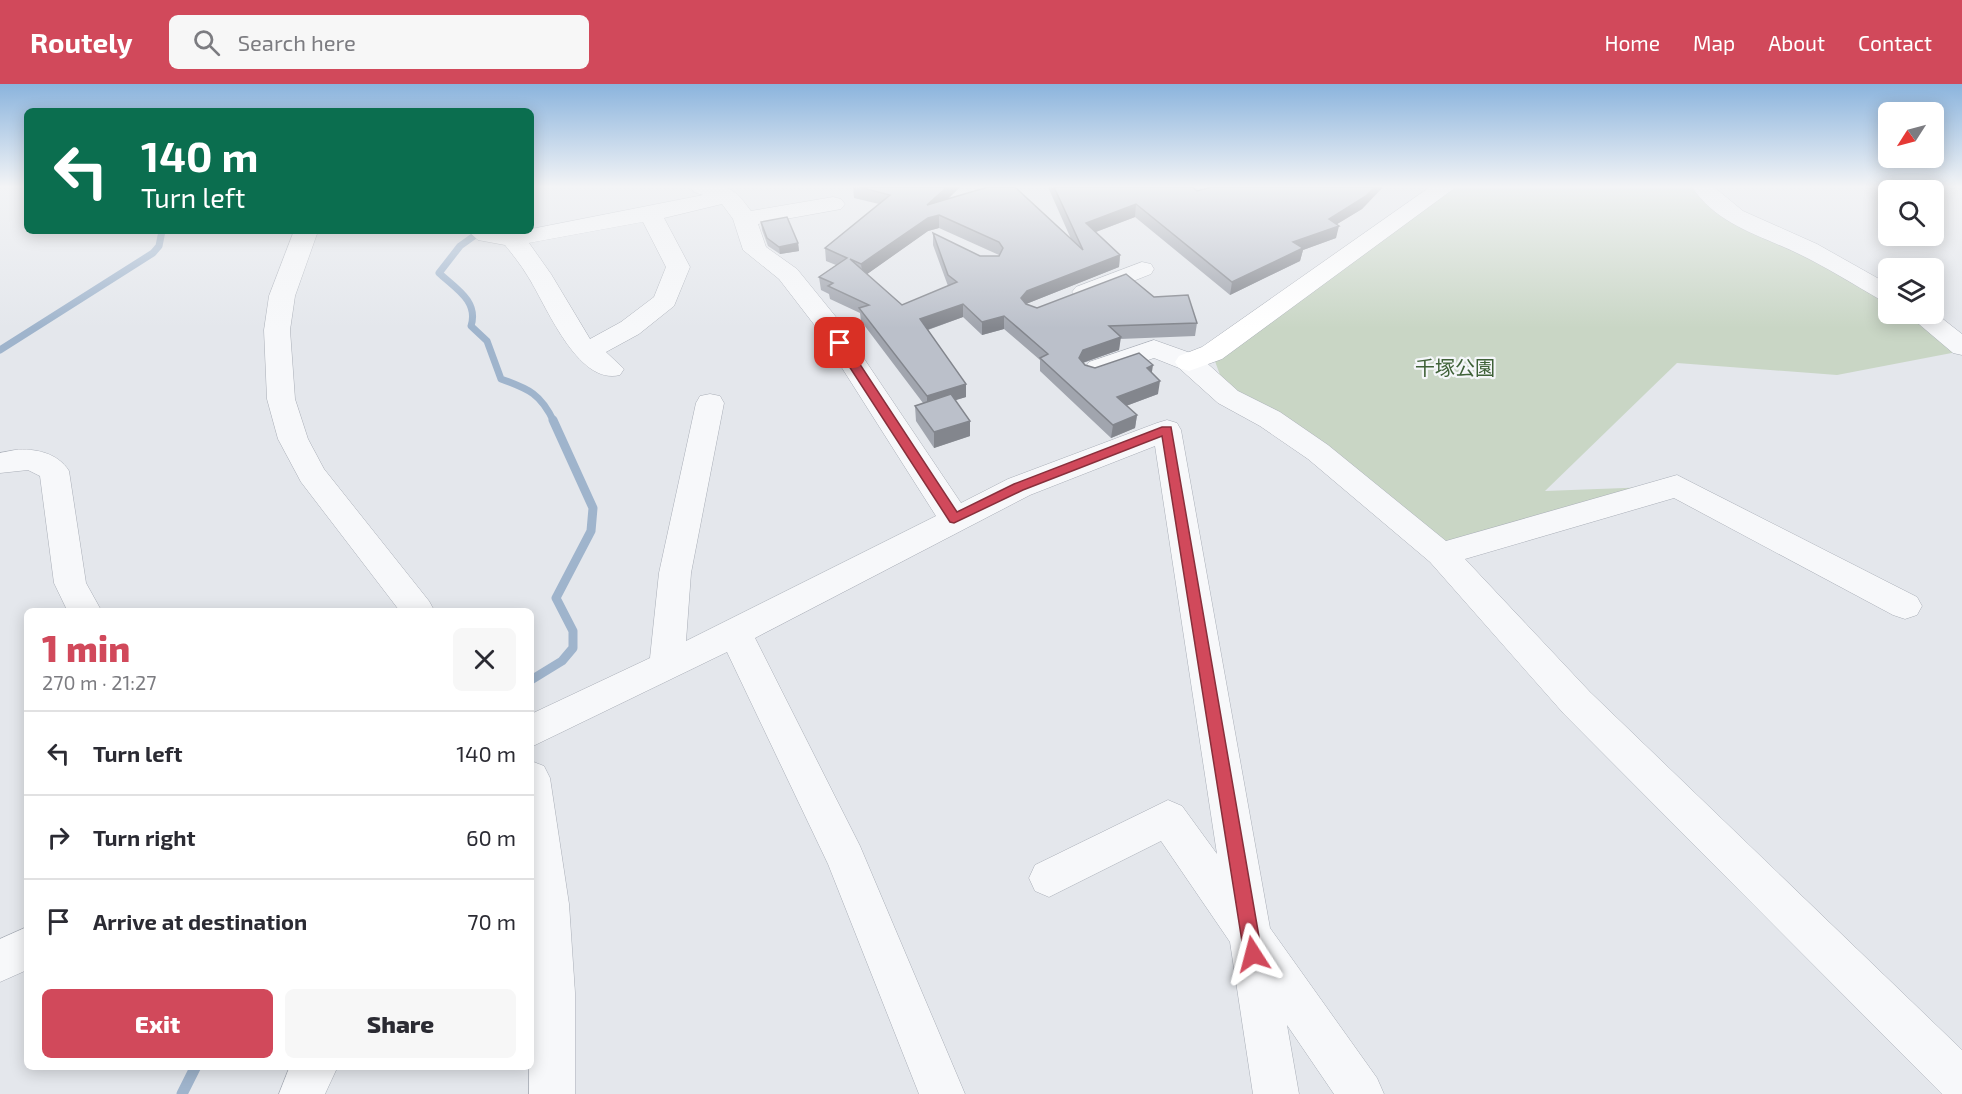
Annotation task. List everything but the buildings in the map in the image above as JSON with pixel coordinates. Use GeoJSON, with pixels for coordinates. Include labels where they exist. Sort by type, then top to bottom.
{"type":"FeatureCollection","features":[{"type":"Feature","properties":{"kind":"street"},"geometry":{"type":"LineString","coordinates":[[305,234],[282,296],[277,330],[281,399],[293,439],[312,475],[415,608]]}},
{"type":"Feature","properties":{"kind":"street"},"geometry":{"type":"LineString","coordinates":[[489,234],[513,239],[540,234]]}},
{"type":"Feature","properties":{"kind":"street"},"geometry":{"type":"LineString","coordinates":[[588,351],[630,328],[664,301],[678,267],[661,234]]}},
{"type":"Feature","properties":{"kind":"street"},"geometry":{"type":"LineString","coordinates":[[750,234],[755,250],[788,274],[827,323],[954,518]]}},
{"type":"Feature","properties":{"kind":"street"},"geometry":{"type":"LineString","coordinates":[[1189,362],[1212,353],[1379,234]]}},
{"type":"Feature","properties":{"kind":"street"},"geometry":{"type":"LineString","coordinates":[[1774,234],[1808,249],[1878,288]]}},
{"type":"Feature","properties":{"kind":"street"},"geometry":{"type":"LineString","coordinates":[[513,239],[539,274],[580,345],[610,369]]}},
{"type":"Feature","properties":{"kind":"street"},"geometry":{"type":"LineString","coordinates":[[1068,298],[1142,269]]}},
{"type":"Feature","properties":{"kind":"street"},"geometry":{"type":"LineString","coordinates":[[1933,324],[1962,347]]}},
{"type":"Feature","properties":{"kind":"street"},"geometry":{"type":"LineString","coordinates":[[1094,370],[1154,348],[1189,362],[1228,398],[1270,419],[1318,452],[1441,554],[1577,703],[1962,1082]]}},
{"type":"Feature","properties":{"kind":"street"},"geometry":{"type":"LineString","coordinates":[[667,664],[675,573],[710,403]]}},
{"type":"Feature","properties":{"kind":"street"},"geometry":{"type":"LineString","coordinates":[[534,730],[735,633],[954,518],[1019,487],[1167,430],[1276,1094]]}},
{"type":"Feature","properties":{"kind":"street"},"geometry":{"type":"LineString","coordinates":[[0,463],[24,457],[43,461],[54,471],[70,583],[83,608]]}},
{"type":"Feature","properties":{"kind":"street"},"geometry":{"type":"LineString","coordinates":[[1441,554],[1677,486],[1905,606]]}},
{"type":"Feature","properties":{"kind":"street"},"geometry":{"type":"LineString","coordinates":[[735,633],[846,859],[942,1094]]}},
{"type":"Feature","properties":{"kind":"street"},"geometry":{"type":"LineString","coordinates":[[534,800],[548,904],[542,1022],[552,1094]]}},
{"type":"Feature","properties":{"kind":"street"},"geometry":{"type":"LineString","coordinates":[[1048,878],[1168,818],[1361,1094]]}},
{"type":"Feature","properties":{"kind":"street"},"geometry":{"type":"LineString","coordinates":[[0,961],[24,949]]}},
{"type":"Feature","properties":{"kind":"street"},"geometry":{"type":"LineString","coordinates":[[302,1094],[311,1070]]}},
{"type":"Feature","properties":{"kind":"green space","name":"千塚公園"},"geometry":{"type":"Polygon","coordinates":[[[1379,234],[1782,234],[1878,288],[1878,324],[1933,324],[1962,347],[1962,351],[1837,375],[1677,363],[1545,491],[1677,486],[1441,554],[1228,397],[1212,353],[1379,234]]]}},
{"type":"Feature","properties":{"kind":"waterway"},"geometry":{"type":"LineString","coordinates":[[0,350],[153,253],[159,246],[161,234]]}},
{"type":"Feature","properties":{"kind":"waterway"},"geometry":{"type":"LineString","coordinates":[[477,234],[460,246],[439,273],[469,302],[473,317],[471,326],[487,341],[501,379],[533,394],[544,405],[554,421]]}},
{"type":"Feature","properties":{"kind":"waterway"},"geometry":{"type":"LineString","coordinates":[[534,678],[562,661],[573,648],[573,631],[556,598],[591,531],[593,508],[554,421]]}},
{"type":"Feature","properties":{"kind":"waterway"},"geometry":{"type":"LineString","coordinates":[[182,1094],[194,1070]]}},
{"type":"Feature","properties":{"kind":"route"},"geometry":{"type":"LineString","coordinates":[[840,343],[954,518],[1019,487],[1167,430],[1253,954]]}}]}
